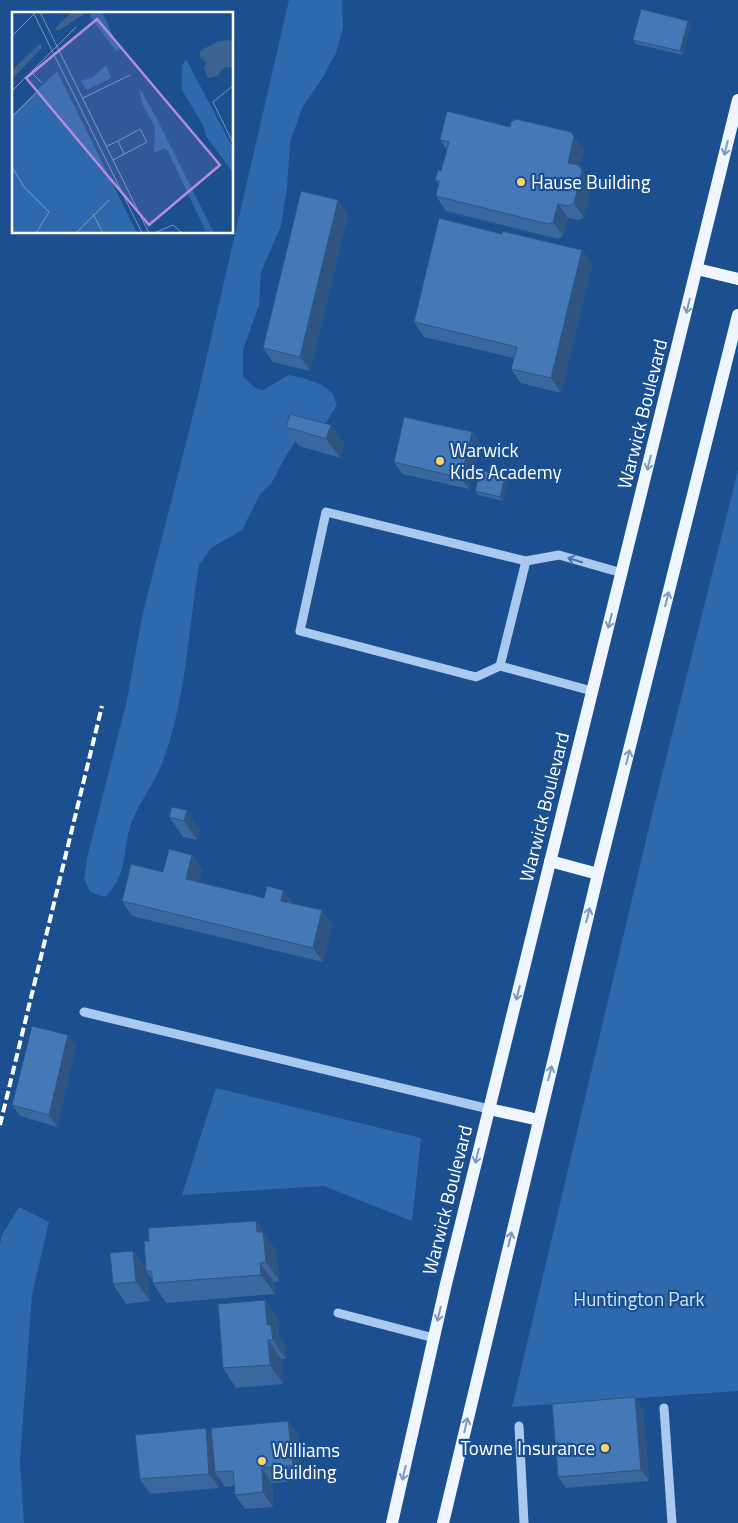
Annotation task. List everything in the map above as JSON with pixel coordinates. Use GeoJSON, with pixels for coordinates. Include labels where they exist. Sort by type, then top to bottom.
{"type":"FeatureCollection","features":[{"type":"Feature","properties":{"kind":"main road","name":"Warwick Boulevard"},"geometry":{"type":"LineString","coordinates":[[392,1523],[489,1109],[738,100]]}},
{"type":"Feature","properties":{"kind":"main road"},"geometry":{"type":"LineString","coordinates":[[697,269],[738,279]]}},
{"type":"Feature","properties":{"kind":"main road"},"geometry":{"type":"LineString","coordinates":[[443,1523],[598,874],[738,315]]}},
{"type":"Feature","properties":{"kind":"main road"},"geometry":{"type":"LineString","coordinates":[[550,861],[598,874]]}},
{"type":"Feature","properties":{"kind":"main road"},"geometry":{"type":"LineString","coordinates":[[489,1109],[538,1120]]}},
{"type":"Feature","properties":{"kind":"lane"},"geometry":{"type":"LineString","coordinates":[[592,691],[500,666],[476,677],[300,631],[326,512],[526,561],[559,556],[622,573]]}},
{"type":"Feature","properties":{"kind":"lane"},"geometry":{"type":"LineString","coordinates":[[500,666],[526,561]]}},
{"type":"Feature","properties":{"kind":"lane"},"geometry":{"type":"LineString","coordinates":[[84,1012],[489,1109]]}},
{"type":"Feature","properties":{"kind":"lane"},"geometry":{"type":"LineString","coordinates":[[338,1314],[434,1338]]}},
{"type":"Feature","properties":{"kind":"lane"},"geometry":{"type":"LineString","coordinates":[[664,1408],[672,1523]]}},
{"type":"Feature","properties":{"kind":"lane"},"geometry":{"type":"LineString","coordinates":[[519,1426],[524,1523]]}},
{"type":"Feature","properties":{"kind":"green space"},"geometry":{"type":"Polygon","coordinates":[[[289,0],[342,0],[343,28],[336,53],[323,77],[303,106],[290,142],[287,188],[281,226],[261,272],[259,305],[243,350],[243,376],[254,387],[263,390],[289,375],[306,379],[328,389],[332,393],[337,405],[326,423],[316,429],[306,426],[287,454],[271,484],[260,494],[242,530],[211,548],[199,565],[181,692],[169,742],[158,774],[140,804],[130,827],[121,872],[112,889],[105,897],[90,892],[84,879],[87,858],[127,700],[142,617],[197,399],[289,0]]]}},
{"type":"Feature","properties":{"kind":"green space","name":"Huntington Park"},"geometry":{"type":"Polygon","coordinates":[[[738,470],[738,1391],[512,1407],[650,823],[738,470]]]}},
{"type":"Feature","properties":{"kind":"green space"},"geometry":{"type":"Polygon","coordinates":[[[216,1088],[421,1138],[412,1221],[324,1186],[182,1195],[216,1088]]]}},
{"type":"Feature","properties":{"kind":"green space"},"geometry":{"type":"Polygon","coordinates":[[[19,1207],[49,1222],[32,1295],[20,1460],[24,1523],[0,1523],[0,1244],[2,1235],[19,1207]]]}},
{"type":"Feature","properties":{"kind":"building"},"geometry":{"type":"Polygon","coordinates":[[[641,9],[688,21],[680,51],[633,40],[641,9]]]}},
{"type":"Feature","properties":{"kind":"building","name":"Hause Building"},"geometry":{"type":"Polygon","coordinates":[[[447,111],[510,127],[511,122],[516,119],[571,132],[574,136],[568,163],[578,165],[582,170],[574,203],[568,206],[558,204],[553,222],[548,224],[436,196],[439,181],[435,180],[438,170],[441,171],[449,142],[440,140],[447,111]]]}},
{"type":"Feature","properties":{"kind":"building"},"geometry":{"type":"Polygon","coordinates":[[[301,191],[338,200],[300,357],[263,348],[301,191]]]}},
{"type":"Feature","properties":{"kind":"building"},"geometry":{"type":"Polygon","coordinates":[[[439,218],[502,234],[502,231],[582,250],[551,378],[511,369],[517,347],[414,322],[439,218]]]}},
{"type":"Feature","properties":{"kind":"building"},"geometry":{"type":"Polygon","coordinates":[[[290,414],[331,425],[326,439],[286,427],[290,414]]]}},
{"type":"Feature","properties":{"kind":"building","name":"Warwick Kids Academy"},"geometry":{"type":"Polygon","coordinates":[[[404,417],[472,432],[461,478],[394,462],[404,417]]]}},
{"type":"Feature","properties":{"kind":"building"},"geometry":{"type":"Polygon","coordinates":[[[480,470],[505,476],[500,497],[475,491],[480,470]]]}},
{"type":"Feature","properties":{"kind":"building"},"geometry":{"type":"Polygon","coordinates":[[[172,807],[187,810],[184,821],[169,817],[172,807]]]}},
{"type":"Feature","properties":{"kind":"building"},"geometry":{"type":"Polygon","coordinates":[[[169,849],[192,855],[186,879],[264,898],[267,886],[283,890],[281,901],[322,910],[313,948],[122,901],[131,864],[163,872],[169,849]]]}},
{"type":"Feature","properties":{"kind":"building"},"geometry":{"type":"Polygon","coordinates":[[[32,1026],[68,1035],[49,1115],[12,1105],[32,1026]]]}},
{"type":"Feature","properties":{"kind":"building"},"geometry":{"type":"Polygon","coordinates":[[[256,1221],[257,1232],[263,1232],[266,1262],[260,1263],[261,1275],[153,1283],[151,1271],[146,1271],[144,1241],[149,1241],[148,1228],[256,1221]]]}},
{"type":"Feature","properties":{"kind":"building"},"geometry":{"type":"Polygon","coordinates":[[[133,1251],[136,1282],[113,1284],[110,1253],[133,1251]]]}},
{"type":"Feature","properties":{"kind":"building"},"geometry":{"type":"Polygon","coordinates":[[[265,1300],[267,1325],[271,1325],[273,1340],[268,1340],[270,1365],[223,1368],[218,1304],[265,1300]]]}},
{"type":"Feature","properties":{"kind":"building","name":"Towne Insurance"},"geometry":{"type":"Polygon","coordinates":[[[635,1397],[641,1470],[558,1477],[552,1404],[635,1397]]]}},
{"type":"Feature","properties":{"kind":"building","name":"Williams Building"},"geometry":{"type":"Polygon","coordinates":[[[288,1421],[293,1465],[262,1468],[263,1492],[235,1495],[233,1471],[215,1472],[211,1428],[288,1421]]]}},
{"type":"Feature","properties":{"kind":"building"},"geometry":{"type":"Polygon","coordinates":[[[206,1428],[209,1474],[140,1479],[135,1435],[206,1428]]]}},
{"type":"Feature","properties":{"kind":"railway"},"geometry":{"type":"LineString","coordinates":[[0,1125],[102,706]]}},
{"type":"Feature","properties":{"kind":"place","name":"Hause Building"},"geometry":{"type":"Point","coordinates":[521,182]}},
{"type":"Feature","properties":{"kind":"place","name":"Warwick Kids Academy"},"geometry":{"type":"Point","coordinates":[440,461]}},
{"type":"Feature","properties":{"kind":"place","name":"Towne Insurance"},"geometry":{"type":"Point","coordinates":[605,1448]}},
{"type":"Feature","properties":{"kind":"place","name":"Williams Building"},"geometry":{"type":"Point","coordinates":[262,1461]}}]}
